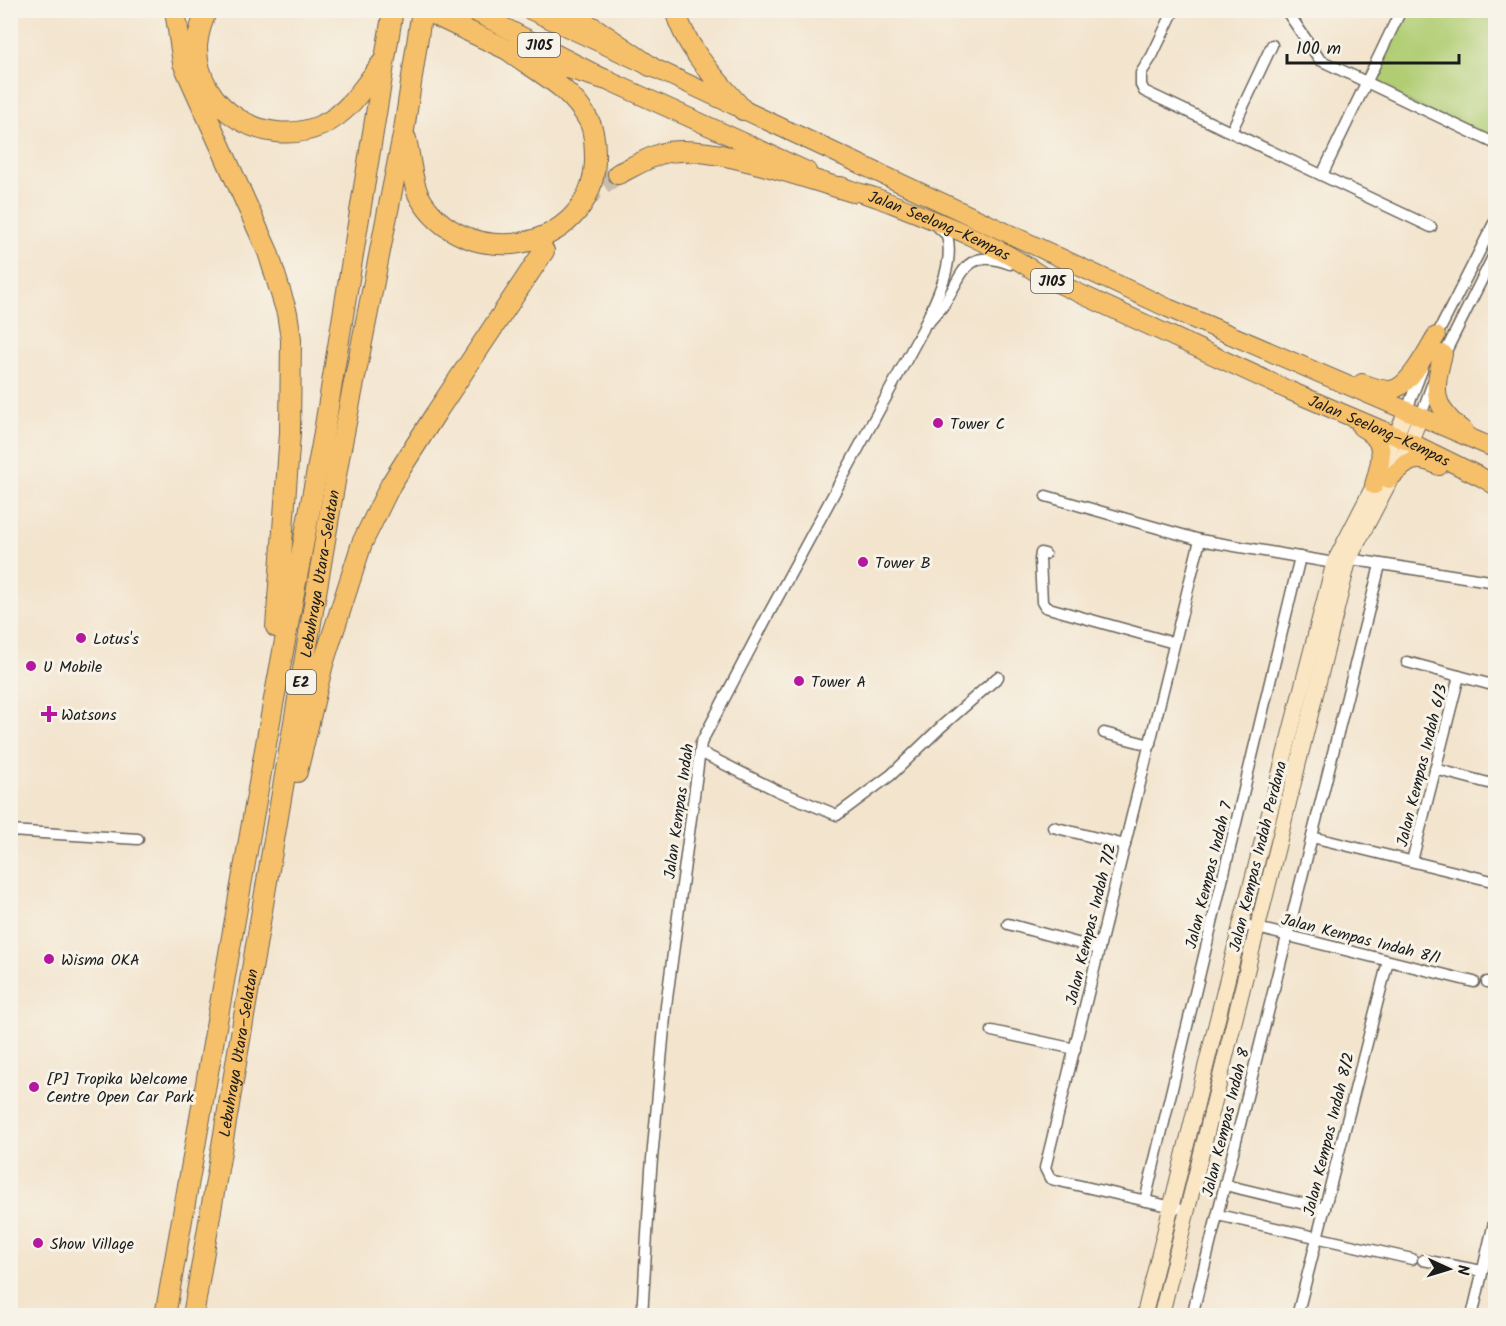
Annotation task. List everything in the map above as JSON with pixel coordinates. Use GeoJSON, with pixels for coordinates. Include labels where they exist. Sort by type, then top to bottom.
{"type":"FeatureCollection","features":[{"type":"Feature","properties":{"kind":"highway"},"geometry":{"type":"LineString","coordinates":[[175,10],[183,63],[268,252],[287,313],[291,339],[290,433],[272,710]]}},
{"type":"Feature","properties":{"kind":"highway"},"geometry":{"type":"LineString","coordinates":[[207,10],[197,46],[201,69],[210,93],[226,111],[246,124],[265,131],[284,134],[304,132],[324,125],[345,110],[385,59]]}},
{"type":"Feature","properties":{"kind":"highway","name":"Lebuhraya Utara–Selatan"},"geometry":{"type":"LineString","coordinates":[[165,1316],[272,710],[322,444],[393,10]]}},
{"type":"Feature","properties":{"kind":"highway"},"geometry":{"type":"LineString","coordinates":[[562,10],[596,29],[650,66]]}},
{"type":"Feature","properties":{"kind":"highway"},"geometry":{"type":"LineString","coordinates":[[675,10],[688,44],[743,110]]}},
{"type":"Feature","properties":{"kind":"highway"},"geometry":{"type":"LineString","coordinates":[[422,13],[508,50],[607,80]]}},
{"type":"Feature","properties":{"kind":"highway","name":"Lebuhraya Utara–Selatan"},"geometry":{"type":"LineString","coordinates":[[193,1316],[339,458],[404,130],[422,13]]}},
{"type":"Feature","properties":{"kind":"highway"},"geometry":{"type":"LineString","coordinates":[[404,130],[418,195],[433,216],[464,237],[477,242],[498,245],[524,242],[544,237],[573,218],[585,203],[594,175],[595,147],[590,124],[580,106],[557,82],[531,68],[508,50]]}},
{"type":"Feature","properties":{"kind":"highway"},"geometry":{"type":"LineString","coordinates":[[618,174],[661,154],[690,150],[735,158],[853,192]]}},
{"type":"Feature","properties":{"kind":"highway"},"geometry":{"type":"LineString","coordinates":[[262,906],[323,664],[362,543],[391,484],[544,251]]}},
{"type":"Feature","properties":{"kind":"highway"},"geometry":{"type":"LineString","coordinates":[[159,1316],[174,1267]]}},
{"type":"Feature","properties":{"kind":"main road","name":"J105"},"geometry":{"type":"LineString","coordinates":[[471,10],[607,80]]}},
{"type":"Feature","properties":{"kind":"main road","name":"J105"},"geometry":{"type":"LineString","coordinates":[[530,10],[650,66]]}},
{"type":"Feature","properties":{"kind":"main road","name":"Jalan Seelong–Kempas"},"geometry":{"type":"LineString","coordinates":[[650,66],[1168,308],[1491,447]]}},
{"type":"Feature","properties":{"kind":"main road","name":"Jalan Seelong–Kempas"},"geometry":{"type":"LineString","coordinates":[[607,80],[853,192],[877,198],[987,244],[1020,261],[1042,276],[1288,390],[1403,439],[1496,486]]}},
{"type":"Feature","properties":{"kind":"main road"},"geometry":{"type":"LineString","coordinates":[[1168,308],[1245,330],[1334,371],[1371,386],[1391,390],[1408,380],[1436,336]]}},
{"type":"Feature","properties":{"kind":"main road"},"geometry":{"type":"LineString","coordinates":[[1443,354],[1436,381],[1437,398],[1442,408],[1455,424],[1491,447]]}},
{"type":"Feature","properties":{"kind":"main road"},"geometry":{"type":"LineString","coordinates":[[1288,390],[1369,431],[1381,451],[1382,482]]}},
{"type":"Feature","properties":{"kind":"main road"},"geometry":{"type":"LineString","coordinates":[[1382,482],[1406,463],[1412,460],[1426,460],[1496,491]]}},
{"type":"Feature","properties":{"kind":"street"},"geometry":{"type":"LineString","coordinates":[[1174,10],[1152,56],[1141,73],[1141,85],[1144,91],[1431,227]]}},
{"type":"Feature","properties":{"kind":"street"},"geometry":{"type":"LineString","coordinates":[[1322,175],[1401,10]]}},
{"type":"Feature","properties":{"kind":"street"},"geometry":{"type":"LineString","coordinates":[[1287,11],[1320,60],[1496,144]]}},
{"type":"Feature","properties":{"kind":"street"},"geometry":{"type":"LineString","coordinates":[[1231,132],[1272,45]]}},
{"type":"Feature","properties":{"kind":"street"},"geometry":{"type":"LineString","coordinates":[[923,329],[947,266],[949,249],[944,231],[924,217]]}},
{"type":"Feature","properties":{"kind":"street"},"geometry":{"type":"LineString","coordinates":[[1413,415],[1436,336],[1496,219]]}},
{"type":"Feature","properties":{"kind":"street"},"geometry":{"type":"LineString","coordinates":[[1341,561],[1496,251]]}},
{"type":"Feature","properties":{"kind":"street"},"geometry":{"type":"LineString","coordinates":[[923,329],[942,307],[960,274],[978,259],[1000,260],[1042,276]]}},
{"type":"Feature","properties":{"kind":"street","name":"Jalan Kempas Indah"},"geometry":{"type":"LineString","coordinates":[[642,1316],[651,1170],[666,1006],[702,743],[923,329]]}},
{"type":"Feature","properties":{"kind":"street"},"geometry":{"type":"LineString","coordinates":[[1046,496],[1200,540],[1300,557],[1380,565],[1496,582]]}},
{"type":"Feature","properties":{"kind":"street","name":"Jalan Kempas Indah 7/2"},"geometry":{"type":"LineString","coordinates":[[1187,1210],[1055,1180],[1047,1173],[1046,1168],[1200,540]]}},
{"type":"Feature","properties":{"kind":"street"},"geometry":{"type":"LineString","coordinates":[[1045,554],[1041,553],[1040,559],[1042,602],[1045,607],[1174,643]]}},
{"type":"Feature","properties":{"kind":"street","name":"Jalan Kempas Indah 7"},"geometry":{"type":"LineString","coordinates":[[1145,1201],[1300,557]]}},
{"type":"Feature","properties":{"kind":"street","name":"Jalan Kempas Indah Perdana"},"geometry":{"type":"LineString","coordinates":[[1144,1316],[1240,924],[1341,561]]}},
{"type":"Feature","properties":{"kind":"street","name":"Jalan Kempas Indah Perdana"},"geometry":{"type":"LineString","coordinates":[[1161,1316],[1257,928],[1341,561]]}},
{"type":"Feature","properties":{"kind":"street","name":"Jalan Kempas Indah 8"},"geometry":{"type":"LineString","coordinates":[[1192,1316],[1380,565]]}},
{"type":"Feature","properties":{"kind":"street"},"geometry":{"type":"LineString","coordinates":[[1407,662],[1496,686]]}},
{"type":"Feature","properties":{"kind":"street","name":"Jalan Kempas Indah 6/3"},"geometry":{"type":"LineString","coordinates":[[1412,861],[1459,676]]}},
{"type":"Feature","properties":{"kind":"street"},"geometry":{"type":"LineString","coordinates":[[700,752],[778,791],[837,815],[891,775],[998,677]]}},
{"type":"Feature","properties":{"kind":"street"},"geometry":{"type":"LineString","coordinates":[[1104,733],[1150,745]]}},
{"type":"Feature","properties":{"kind":"street"},"geometry":{"type":"LineString","coordinates":[[1435,769],[1496,785]]}},
{"type":"Feature","properties":{"kind":"street"},"geometry":{"type":"LineString","coordinates":[[1053,827],[1125,845]]}},
{"type":"Feature","properties":{"kind":"street"},"geometry":{"type":"LineString","coordinates":[[10,831],[138,839]]}},
{"type":"Feature","properties":{"kind":"street"},"geometry":{"type":"LineString","coordinates":[[1312,837],[1496,882]]}},
{"type":"Feature","properties":{"kind":"street"},"geometry":{"type":"LineString","coordinates":[[1008,924],[1099,949]]}},
{"type":"Feature","properties":{"kind":"street","name":"Jalan Kempas Indah 8/1"},"geometry":{"type":"LineString","coordinates":[[1240,924],[1474,982]]}},
{"type":"Feature","properties":{"kind":"street","name":"Jalan Kempas Indah 8/2"},"geometry":{"type":"LineString","coordinates":[[1298,1316],[1388,961]]}},
{"type":"Feature","properties":{"kind":"street"},"geometry":{"type":"LineString","coordinates":[[992,1031],[1075,1049]]}},
{"type":"Feature","properties":{"kind":"street"},"geometry":{"type":"LineString","coordinates":[[1225,1185],[1325,1209]]}},
{"type":"Feature","properties":{"kind":"street"},"geometry":{"type":"LineString","coordinates":[[1472,1316],[1496,1214]]}},
{"type":"Feature","properties":{"kind":"street"},"geometry":{"type":"LineString","coordinates":[[1218,1215],[1317,1238],[1482,1271]]}},
{"type":"Feature","properties":{"kind":"green space"},"geometry":{"type":"Polygon","coordinates":[[[1401,11],[1495,11],[1495,144],[1366,82],[1401,11]]]}},
{"type":"Feature","properties":{"kind":"tunnel"},"geometry":{"type":"LineString","coordinates":[[582,205],[594,190],[618,174]]}},
{"type":"Feature","properties":{"kind":"place","name":"Tower C"},"geometry":{"type":"Point","coordinates":[938,423]}},
{"type":"Feature","properties":{"kind":"place","name":"Tower B"},"geometry":{"type":"Point","coordinates":[863,562]}},
{"type":"Feature","properties":{"kind":"place","name":"Lotus's"},"geometry":{"type":"Point","coordinates":[81,638]}},
{"type":"Feature","properties":{"kind":"place","name":"U Mobile"},"geometry":{"type":"Point","coordinates":[31,666]}},
{"type":"Feature","properties":{"kind":"place","name":"Tower A"},"geometry":{"type":"Point","coordinates":[799,681]}},
{"type":"Feature","properties":{"kind":"place","name":"Watsons"},"geometry":{"type":"Point","coordinates":[49,714]}},
{"type":"Feature","properties":{"kind":"place","name":"Wisma OKA"},"geometry":{"type":"Point","coordinates":[49,959]}},
{"type":"Feature","properties":{"kind":"place","name":"[P] Tropika Welcome Centre Open Car Park"},"geometry":{"type":"Point","coordinates":[34,1087]}},
{"type":"Feature","properties":{"kind":"place","name":"Show Village"},"geometry":{"type":"Point","coordinates":[38,1243]}}]}
